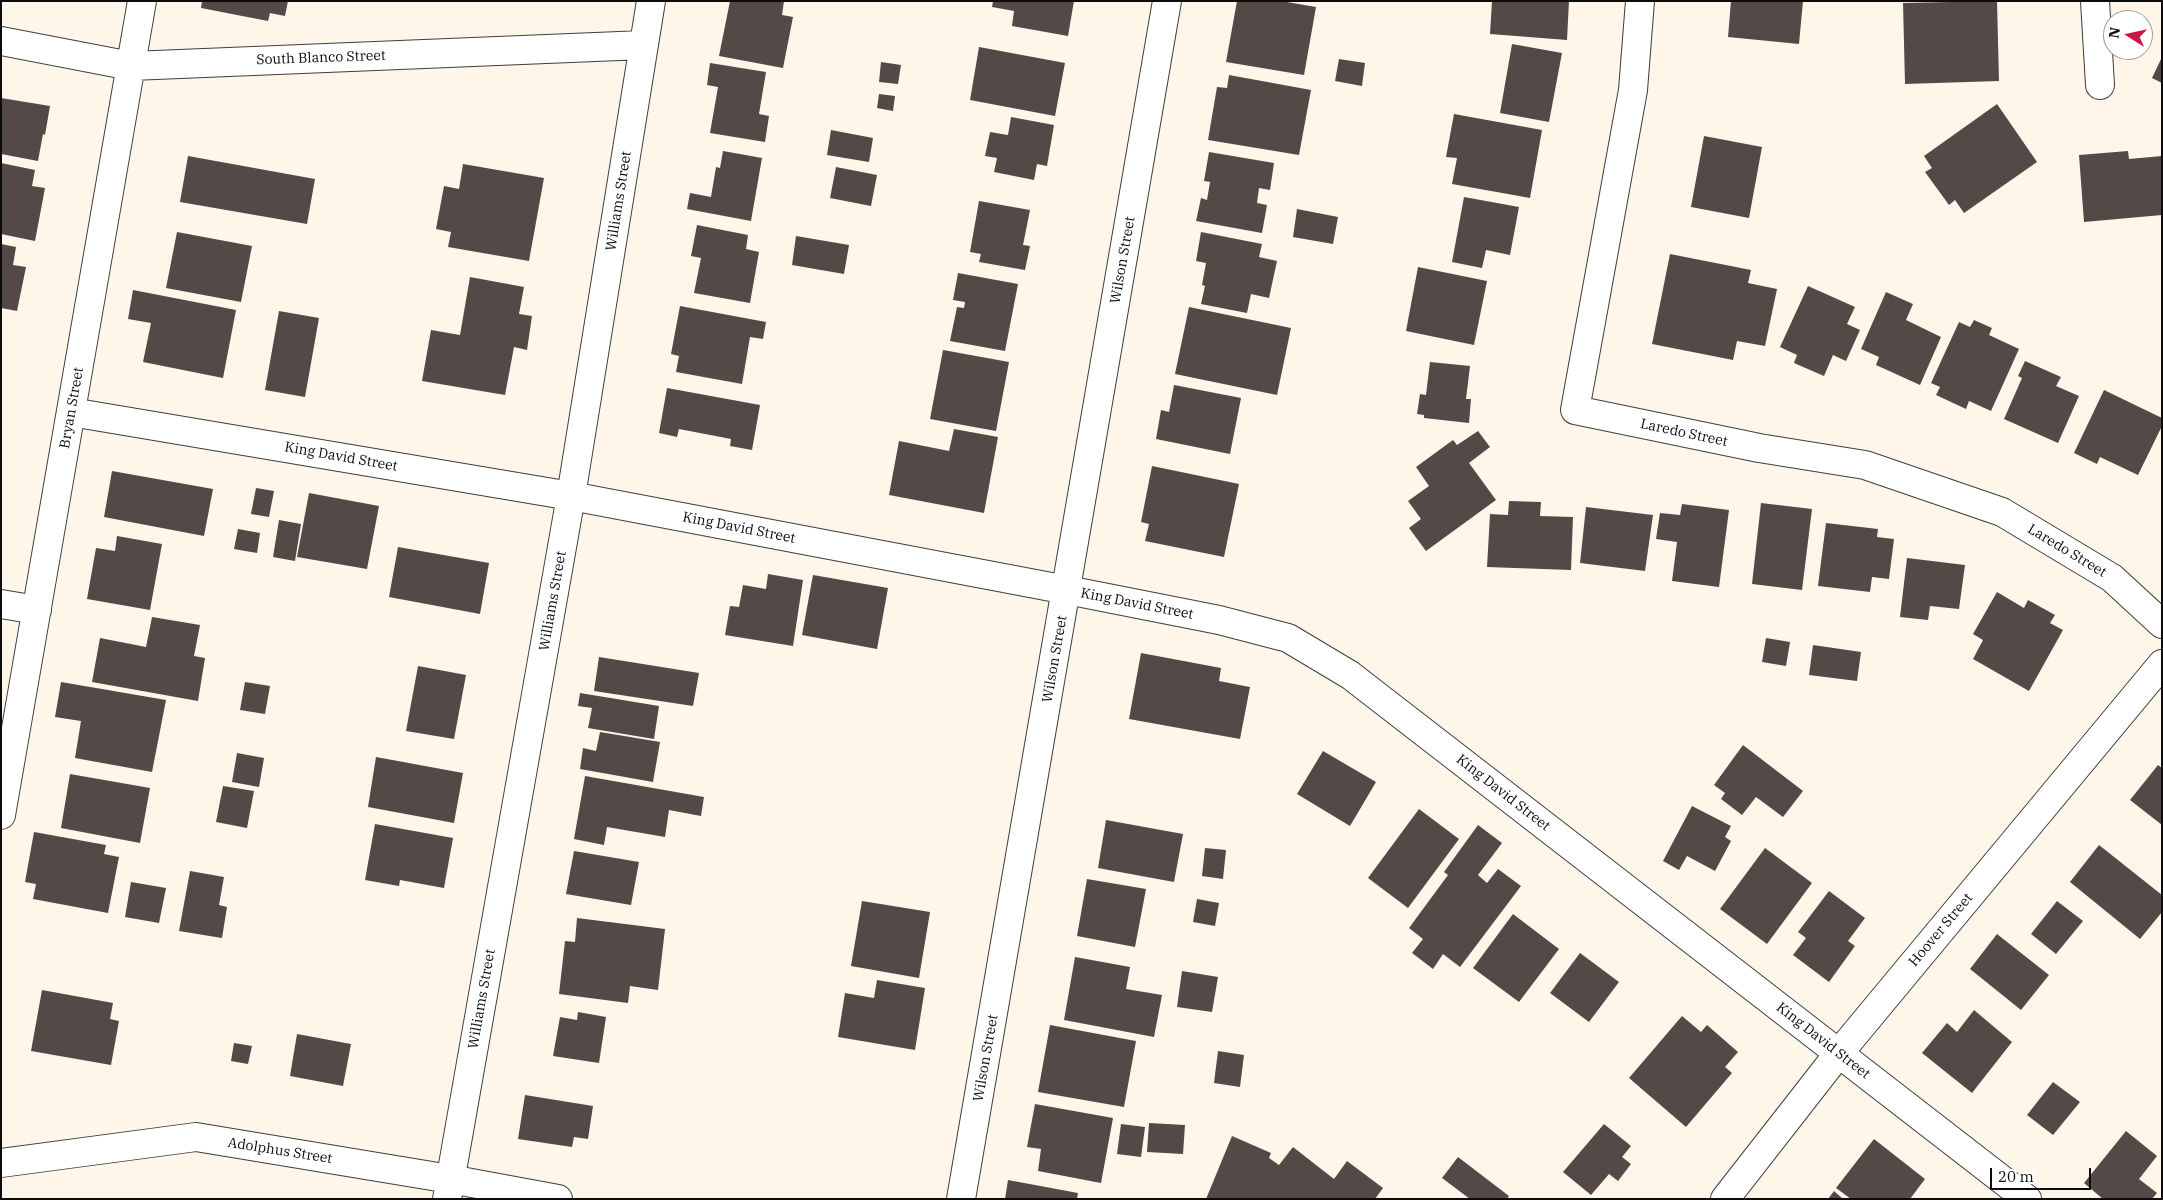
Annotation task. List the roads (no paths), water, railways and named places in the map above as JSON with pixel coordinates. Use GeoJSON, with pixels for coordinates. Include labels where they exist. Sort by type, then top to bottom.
{"type":"FeatureCollection","features":[{"type":"Feature","properties":{"kind":"street","name":"Bryan Street"},"geometry":{"type":"LineString","coordinates":[[1,815],[142,1]]}},
{"type":"Feature","properties":{"kind":"street","name":"Williams Street"},"geometry":{"type":"LineString","coordinates":[[448,1189],[571,496],[651,1]]}},
{"type":"Feature","properties":{"kind":"street","name":"Wilson Street"},"geometry":{"type":"LineString","coordinates":[[961,1199],[1167,1]]}},
{"type":"Feature","properties":{"kind":"street","name":"Laredo Street"},"geometry":{"type":"LineString","coordinates":[[1640,1],[1633,90],[1575,410],[1759,448],[1865,465],[2002,512],[2112,578],[2162,624]]}},
{"type":"Feature","properties":{"kind":"street"},"geometry":{"type":"LineString","coordinates":[[2095,1],[2100,85]]}},
{"type":"Feature","properties":{"kind":"street","name":"South Blanco Street"},"geometry":{"type":"LineString","coordinates":[[1,41],[131,66],[644,45]]}},
{"type":"Feature","properties":{"kind":"street","name":"King David Street"},"geometry":{"type":"LineString","coordinates":[[72,412],[571,496],[1219,620],[1288,638],[1350,675],[2027,1199]]}},
{"type":"Feature","properties":{"kind":"street"},"geometry":{"type":"LineString","coordinates":[[1,604],[37,610]]}},
{"type":"Feature","properties":{"kind":"street","name":"Hoover Street"},"geometry":{"type":"LineString","coordinates":[[1726,1199],[1839,1053],[2162,664]]}},
{"type":"Feature","properties":{"kind":"street","name":"Adolphus Street"},"geometry":{"type":"LineString","coordinates":[[1,1163],[196,1137],[448,1189],[558,1199]]}}]}
